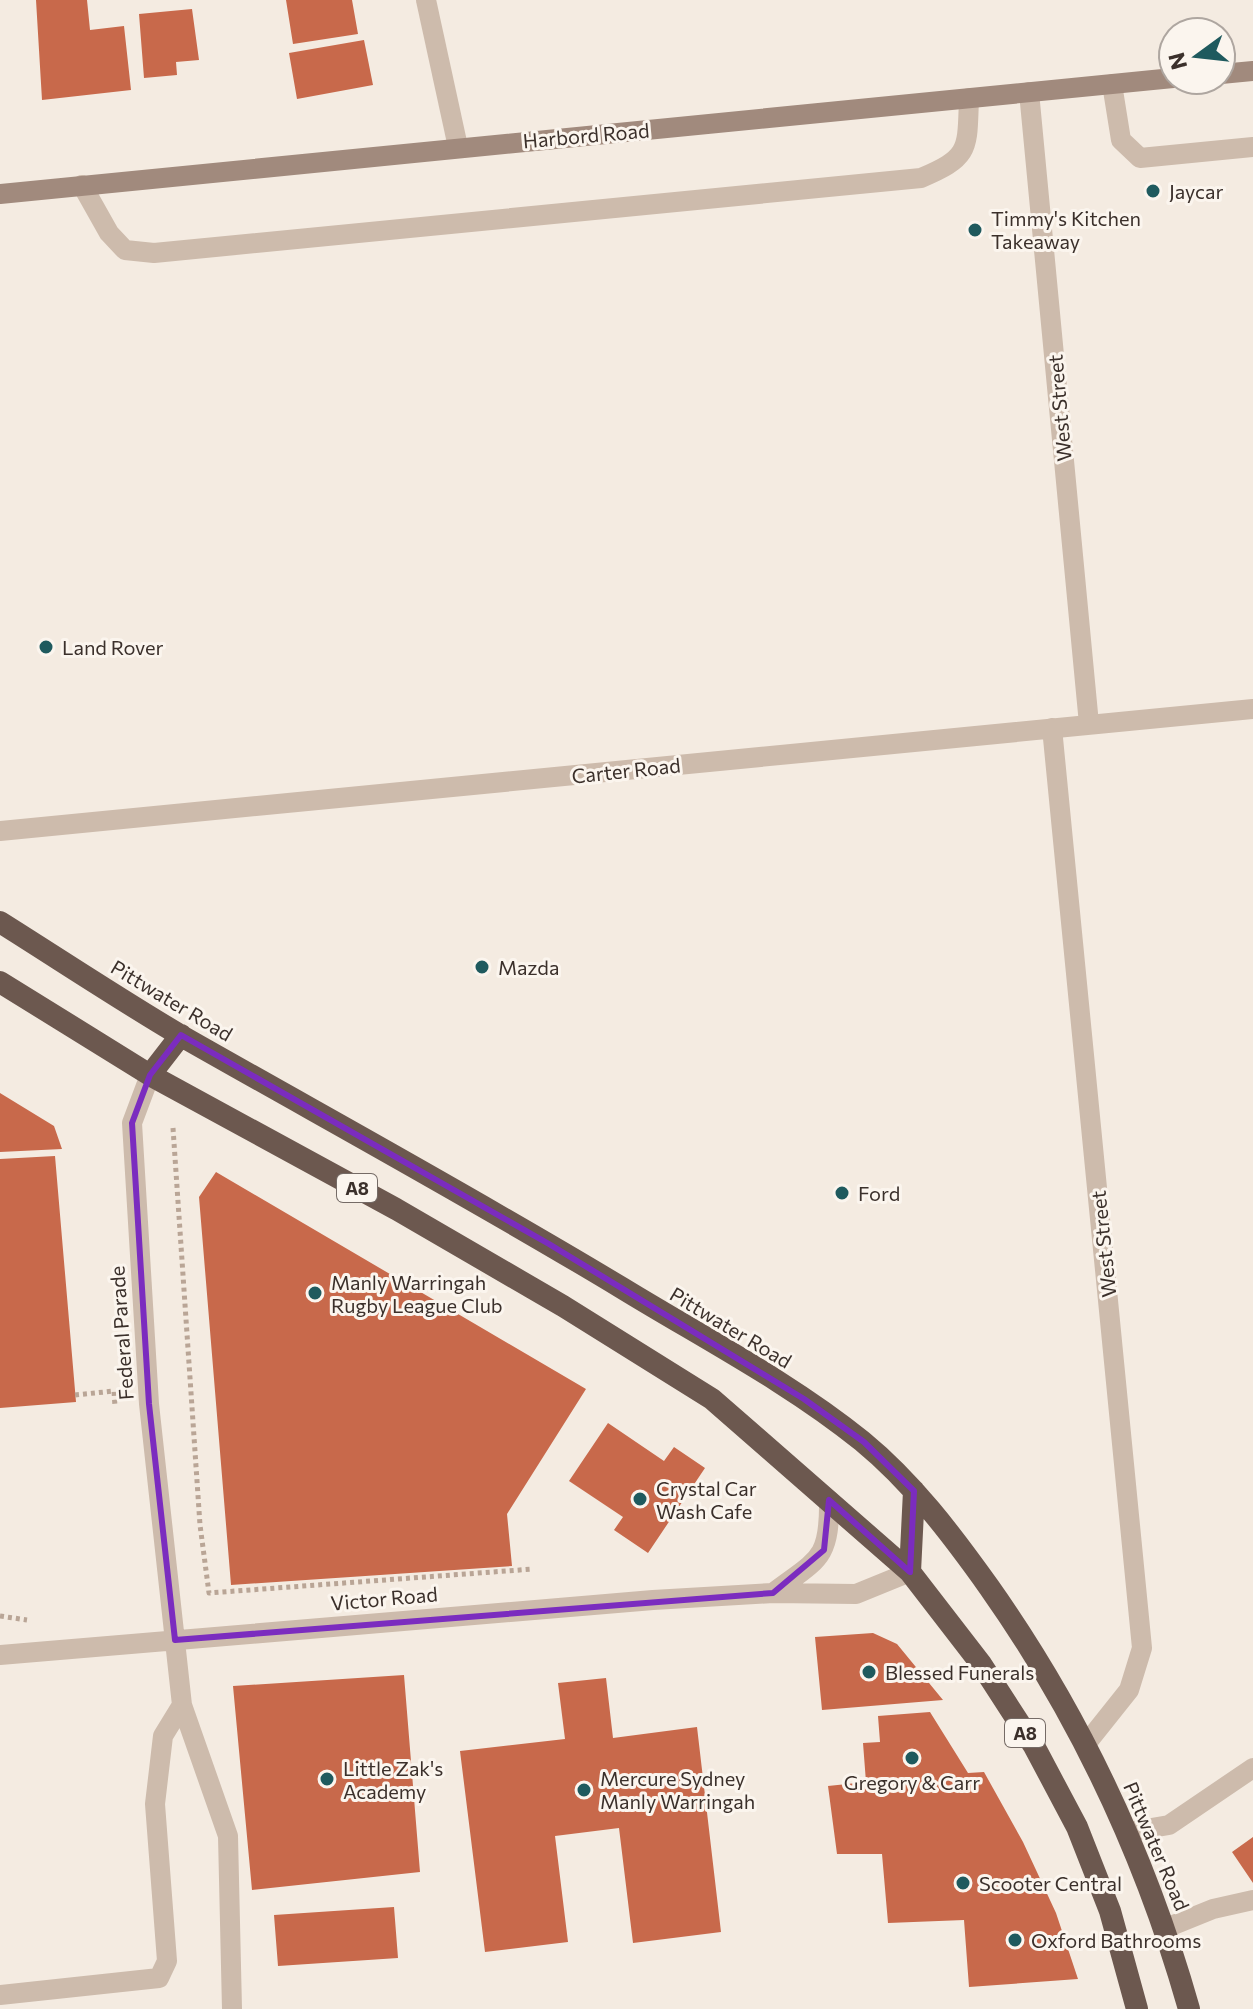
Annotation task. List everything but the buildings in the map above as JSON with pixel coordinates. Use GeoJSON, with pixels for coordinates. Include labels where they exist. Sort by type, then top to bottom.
{"type":"FeatureCollection","features":[{"type":"Feature","properties":{"kind":"highway","name":"Pittwater Road"},"geometry":{"type":"LineString","coordinates":[[0,922],[181,1035],[549,1244],[804,1399],[864,1442],[914,1491],[962,1548],[1021,1632],[1086,1744],[1128,1832],[1166,1928],[1189,2009]]}},
{"type":"Feature","properties":{"kind":"highway","name":"A8"},"geometry":{"type":"LineString","coordinates":[[0,982],[150,1075],[396,1209],[563,1306],[712,1399],[910,1572],[981,1664],[1034,1746],[1077,1827],[1110,1911],[1137,2009]]}},
{"type":"Feature","properties":{"kind":"highway","name":"Federal Parade"},"geometry":{"type":"LineString","coordinates":[[150,1075],[181,1035]]}},
{"type":"Feature","properties":{"kind":"highway"},"geometry":{"type":"LineString","coordinates":[[910,1572],[914,1491]]}},
{"type":"Feature","properties":{"kind":"main road","name":"Harbord Road"},"geometry":{"type":"LineString","coordinates":[[0,194],[1157,80]]}},
{"type":"Feature","properties":{"kind":"street"},"geometry":{"type":"LineString","coordinates":[[426,0],[458,147]]}},
{"type":"Feature","properties":{"kind":"street"},"geometry":{"type":"LineString","coordinates":[[1112,84],[1121,140],[1140,158],[1253,147]]}},
{"type":"Feature","properties":{"kind":"street","name":"West Street"},"geometry":{"type":"LineString","coordinates":[[1029,92],[1089,724]]}},
{"type":"Feature","properties":{"kind":"street"},"geometry":{"type":"LineString","coordinates":[[82,185],[109,233],[125,250],[154,253],[311,238],[921,178],[952,165],[967,145],[969,98]]}},
{"type":"Feature","properties":{"kind":"street","name":"Carter Road"},"geometry":{"type":"LineString","coordinates":[[0,831],[1253,709]]}},
{"type":"Feature","properties":{"kind":"street","name":"West Street"},"geometry":{"type":"LineString","coordinates":[[1052,728],[1142,1648],[1129,1690],[1086,1744]]}},
{"type":"Feature","properties":{"kind":"street","name":"Federal Parade"},"geometry":{"type":"LineString","coordinates":[[150,1075],[132,1123],[149,1404],[182,1705],[228,1836],[232,2009]]}},
{"type":"Feature","properties":{"kind":"street"},"geometry":{"type":"LineString","coordinates":[[773,1593],[817,1560],[824,1550],[830,1536],[829,1500]]}},
{"type":"Feature","properties":{"kind":"street","name":"Victor Road"},"geometry":{"type":"LineString","coordinates":[[0,1655],[773,1593],[856,1594],[910,1572]]}},
{"type":"Feature","properties":{"kind":"street"},"geometry":{"type":"LineString","coordinates":[[0,1995],[159,1978],[167,1961],[155,1804],[163,1736],[182,1705]]}},
{"type":"Feature","properties":{"kind":"street"},"geometry":{"type":"LineString","coordinates":[[1128,1832],[1169,1825],[1253,1768]]}},
{"type":"Feature","properties":{"kind":"street"},"geometry":{"type":"LineString","coordinates":[[1166,1928],[1213,1909],[1253,1900]]}},
{"type":"Feature","properties":{"kind":"path"},"geometry":{"type":"LineString","coordinates":[[173,1128],[200,1525],[209,1593],[533,1569]]}},
{"type":"Feature","properties":{"kind":"path"},"geometry":{"type":"LineString","coordinates":[[75,1395],[114,1391],[115,1407]]}},
{"type":"Feature","properties":{"kind":"path"},"geometry":{"type":"LineString","coordinates":[[0,1616],[27,1620]]}},
{"type":"Feature","properties":{"kind":"highlighted area"},"geometry":{"type":"Polygon","coordinates":[[[181,1035],[549,1244],[804,1399],[864,1442],[914,1491],[910,1572],[829,1500],[824,1550],[773,1593],[175,1640],[149,1404],[132,1123],[150,1075],[181,1035]]]}},
{"type":"Feature","properties":{"kind":"place","name":"Jaycar"},"geometry":{"type":"Point","coordinates":[1153,191]}},
{"type":"Feature","properties":{"kind":"place","name":"Timmy's Kitchen Takeaway"},"geometry":{"type":"Point","coordinates":[975,230]}},
{"type":"Feature","properties":{"kind":"place","name":"Land Rover"},"geometry":{"type":"Point","coordinates":[46,647]}},
{"type":"Feature","properties":{"kind":"place","name":"Mazda"},"geometry":{"type":"Point","coordinates":[482,967]}},
{"type":"Feature","properties":{"kind":"place","name":"Ford"},"geometry":{"type":"Point","coordinates":[842,1193]}},
{"type":"Feature","properties":{"kind":"place","name":"Manly Warringah Rugby League Club"},"geometry":{"type":"Point","coordinates":[315,1293]}},
{"type":"Feature","properties":{"kind":"place","name":"Crystal Car Wash Cafe"},"geometry":{"type":"Point","coordinates":[640,1499]}},
{"type":"Feature","properties":{"kind":"place","name":"Blessed Funerals"},"geometry":{"type":"Point","coordinates":[869,1672]}},
{"type":"Feature","properties":{"kind":"place","name":"Gregory & Carr"},"geometry":{"type":"Point","coordinates":[912,1758]}},
{"type":"Feature","properties":{"kind":"place","name":"Little Zak's Academy"},"geometry":{"type":"Point","coordinates":[327,1779]}},
{"type":"Feature","properties":{"kind":"place","name":"Mercure Sydney Manly Warringah"},"geometry":{"type":"Point","coordinates":[584,1790]}},
{"type":"Feature","properties":{"kind":"place","name":"Scooter Central"},"geometry":{"type":"Point","coordinates":[963,1883]}},
{"type":"Feature","properties":{"kind":"place","name":"Oxford Bathrooms"},"geometry":{"type":"Point","coordinates":[1015,1940]}}]}
